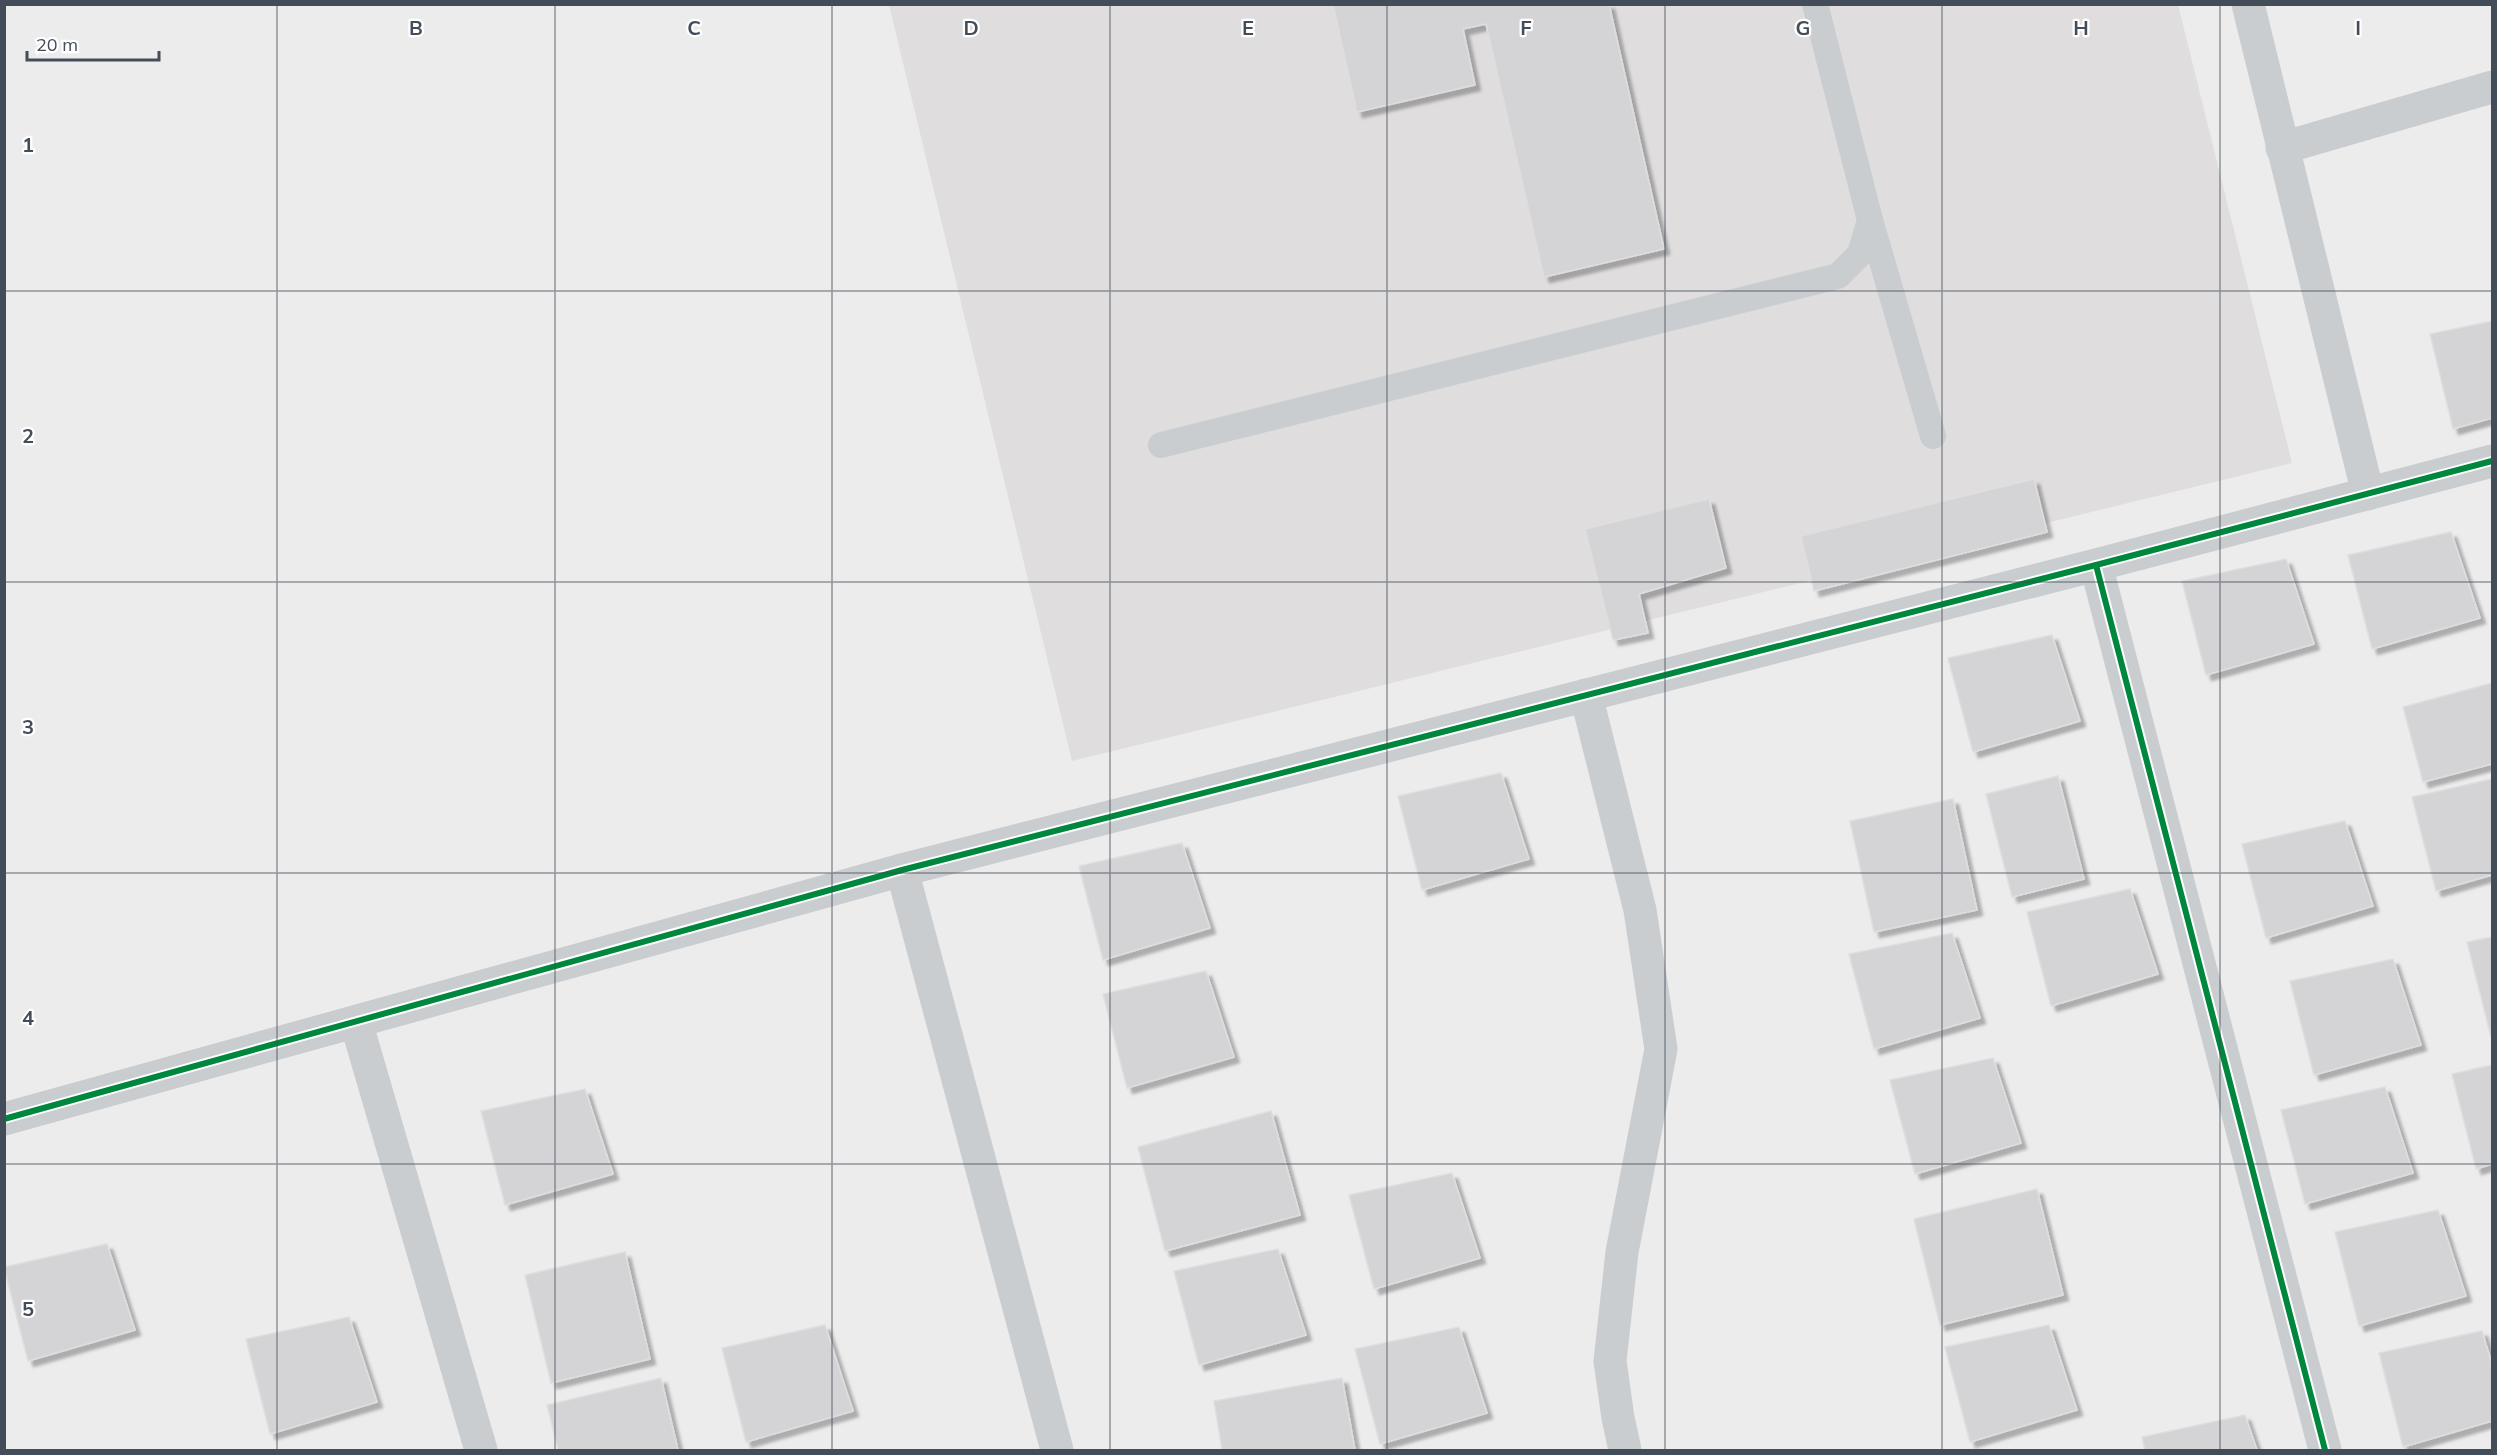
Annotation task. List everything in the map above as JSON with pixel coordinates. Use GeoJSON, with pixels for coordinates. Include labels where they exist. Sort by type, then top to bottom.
{"type":"FeatureCollection","features":[{"type":"Feature","properties":{"kind":"street"},"geometry":{"type":"LineString","coordinates":[[2248,4],[2368,494]]}},
{"type":"Feature","properties":{"kind":"street"},"geometry":{"type":"LineString","coordinates":[[2282,148],[2493,87]]}},
{"type":"Feature","properties":{"kind":"street"},"geometry":{"type":"LineString","coordinates":[[4,1119],[902,870],[2096,565],[2493,461]]}},
{"type":"Feature","properties":{"kind":"street"},"geometry":{"type":"LineString","coordinates":[[2096,565],[2325,1450]]}},
{"type":"Feature","properties":{"kind":"street"},"geometry":{"type":"LineString","coordinates":[[1586,695],[1640,910],[1661,1049],[1622,1252],[1610,1361],[1625,1450]]}},
{"type":"Feature","properties":{"kind":"street"},"geometry":{"type":"LineString","coordinates":[[902,870],[1057,1450]]}},
{"type":"Feature","properties":{"kind":"street"},"geometry":{"type":"LineString","coordinates":[[356,1022],[481,1450]]}},
{"type":"Feature","properties":{"kind":"lane"},"geometry":{"type":"LineString","coordinates":[[1815,4],[1870,220],[1933,436]]}},
{"type":"Feature","properties":{"kind":"lane"},"geometry":{"type":"LineString","coordinates":[[1161,445],[1838,276],[1860,254],[1870,220]]}},
{"type":"Feature","properties":{"kind":"shaded area"},"geometry":{"type":"Polygon","coordinates":[[[889,5],[2178,5],[2292,463],[1072,761],[889,5]]]}},
{"type":"Feature","properties":{"kind":"building"},"geometry":{"type":"Polygon","coordinates":[[[1333,4],[1609,4],[1664,249],[1544,277],[1486,24],[1463,29],[1475,85],[1357,112],[1333,4]]]}},
{"type":"Feature","properties":{"kind":"building"},"geometry":{"type":"Polygon","coordinates":[[[2492,321],[2492,418],[2453,429],[2430,334],[2492,321]]]}},
{"type":"Feature","properties":{"kind":"building"},"geometry":{"type":"Polygon","coordinates":[[[2034,479],[2047,532],[1814,591],[1801,536],[2034,479]]]}},
{"type":"Feature","properties":{"kind":"building"},"geometry":{"type":"Polygon","coordinates":[[[1709,499],[1726,568],[1639,594],[1648,633],[1613,640],[1585,529],[1709,499]]]}},
{"type":"Feature","properties":{"kind":"building"},"geometry":{"type":"Polygon","coordinates":[[[2451,532],[2480,618],[2372,649],[2348,555],[2451,532]]]}},
{"type":"Feature","properties":{"kind":"building"},"geometry":{"type":"Polygon","coordinates":[[[2286,559],[2314,644],[2206,675],[2182,581],[2286,559]]]}},
{"type":"Feature","properties":{"kind":"building"},"geometry":{"type":"Polygon","coordinates":[[[2052,635],[2080,721],[1973,752],[1948,658],[2052,635]]]}},
{"type":"Feature","properties":{"kind":"building"},"geometry":{"type":"Polygon","coordinates":[[[2492,683],[2492,764],[2423,782],[2403,707],[2492,683]]]}},
{"type":"Feature","properties":{"kind":"building"},"geometry":{"type":"Polygon","coordinates":[[[1501,773],[1529,859],[1422,890],[1398,796],[1501,773]]]}},
{"type":"Feature","properties":{"kind":"building"},"geometry":{"type":"Polygon","coordinates":[[[2058,776],[2084,879],[2012,897],[1986,794],[2058,776]]]}},
{"type":"Feature","properties":{"kind":"building"},"geometry":{"type":"Polygon","coordinates":[[[2492,779],[2492,875],[2436,891],[2412,797],[2492,779]]]}},
{"type":"Feature","properties":{"kind":"building"},"geometry":{"type":"Polygon","coordinates":[[[1953,799],[1977,910],[1874,932],[1850,821],[1953,799]]]}},
{"type":"Feature","properties":{"kind":"building"},"geometry":{"type":"Polygon","coordinates":[[[2345,821],[2373,906],[2266,938],[2242,844],[2345,821]]]}},
{"type":"Feature","properties":{"kind":"building"},"geometry":{"type":"Polygon","coordinates":[[[1182,843],[1210,928],[1103,960],[1079,866],[1182,843]]]}},
{"type":"Feature","properties":{"kind":"building"},"geometry":{"type":"Polygon","coordinates":[[[2130,889],[2158,974],[2051,1006],[2027,912],[2130,889]]]}},
{"type":"Feature","properties":{"kind":"building"},"geometry":{"type":"Polygon","coordinates":[[[1952,933],[1980,1018],[1874,1049],[1849,954],[1952,933]]]}},
{"type":"Feature","properties":{"kind":"building"},"geometry":{"type":"Polygon","coordinates":[[[2492,937],[2492,1037],[2491,1037],[2467,942],[2492,937]]]}},
{"type":"Feature","properties":{"kind":"building"},"geometry":{"type":"Polygon","coordinates":[[[2393,959],[2421,1045],[2314,1075],[2290,981],[2393,959]]]}},
{"type":"Feature","properties":{"kind":"building"},"geometry":{"type":"Polygon","coordinates":[[[1206,971],[1234,1057],[1127,1088],[1103,994],[1206,971]]]}},
{"type":"Feature","properties":{"kind":"building"},"geometry":{"type":"Polygon","coordinates":[[[1993,1058],[2021,1143],[1915,1174],[1890,1080],[1993,1058]]]}},
{"type":"Feature","properties":{"kind":"building"},"geometry":{"type":"Polygon","coordinates":[[[2492,1065],[2492,1164],[2476,1169],[2452,1074],[2492,1065]]]}},
{"type":"Feature","properties":{"kind":"building"},"geometry":{"type":"Polygon","coordinates":[[[2385,1087],[2413,1173],[2305,1204],[2281,1110],[2385,1087]]]}},
{"type":"Feature","properties":{"kind":"building"},"geometry":{"type":"Polygon","coordinates":[[[585,1089],[613,1174],[505,1205],[481,1111],[585,1089]]]}},
{"type":"Feature","properties":{"kind":"building"},"geometry":{"type":"Polygon","coordinates":[[[1271,1111],[1300,1215],[1165,1251],[1138,1147],[1271,1111]]]}},
{"type":"Feature","properties":{"kind":"building"},"geometry":{"type":"Polygon","coordinates":[[[1452,1173],[1480,1258],[1374,1289],[1349,1195],[1452,1173]]]}},
{"type":"Feature","properties":{"kind":"building"},"geometry":{"type":"Polygon","coordinates":[[[2037,1189],[2063,1295],[1940,1325],[1914,1219],[2037,1189]]]}},
{"type":"Feature","properties":{"kind":"building"},"geometry":{"type":"Polygon","coordinates":[[[2438,1210],[2466,1296],[2359,1326],[2335,1232],[2438,1210]]]}},
{"type":"Feature","properties":{"kind":"building"},"geometry":{"type":"Polygon","coordinates":[[[107,1244],[135,1330],[28,1361],[4,1267],[107,1244]]]}},
{"type":"Feature","properties":{"kind":"building"},"geometry":{"type":"Polygon","coordinates":[[[1278,1249],[1306,1335],[1199,1365],[1174,1271],[1278,1249]]]}},
{"type":"Feature","properties":{"kind":"building"},"geometry":{"type":"Polygon","coordinates":[[[625,1252],[650,1359],[551,1383],[525,1275],[625,1252]]]}},
{"type":"Feature","properties":{"kind":"building"},"geometry":{"type":"Polygon","coordinates":[[[349,1317],[377,1402],[270,1434],[246,1339],[349,1317]]]}},
{"type":"Feature","properties":{"kind":"building"},"geometry":{"type":"Polygon","coordinates":[[[825,1325],[853,1411],[746,1442],[722,1348],[825,1325]]]}},
{"type":"Feature","properties":{"kind":"building"},"geometry":{"type":"Polygon","coordinates":[[[2049,1325],[2077,1410],[1970,1442],[1945,1347],[2049,1325]]]}},
{"type":"Feature","properties":{"kind":"building"},"geometry":{"type":"Polygon","coordinates":[[[1459,1327],[1487,1413],[1380,1444],[1355,1349],[1459,1327]]]}},
{"type":"Feature","properties":{"kind":"building"},"geometry":{"type":"Polygon","coordinates":[[[2482,1331],[2492,1364],[2492,1421],[2403,1447],[2379,1353],[2482,1331]]]}},
{"type":"Feature","properties":{"kind":"building"},"geometry":{"type":"Polygon","coordinates":[[[661,1378],[678,1450],[558,1450],[547,1405],[661,1378]]]}},
{"type":"Feature","properties":{"kind":"building"},"geometry":{"type":"Polygon","coordinates":[[[1342,1378],[1355,1450],[1222,1450],[1214,1401],[1342,1378]]]}},
{"type":"Feature","properties":{"kind":"building"},"geometry":{"type":"Polygon","coordinates":[[[2245,1415],[2257,1450],[2145,1450],[2142,1437],[2245,1415]]]}},
{"type":"Feature","properties":{"kind":"cycle path"},"geometry":{"type":"LineString","coordinates":[[4,1119],[902,870],[2096,565],[2492,461]]}},
{"type":"Feature","properties":{"kind":"cycle path"},"geometry":{"type":"LineString","coordinates":[[2096,565],[2325,1450]]}}]}
